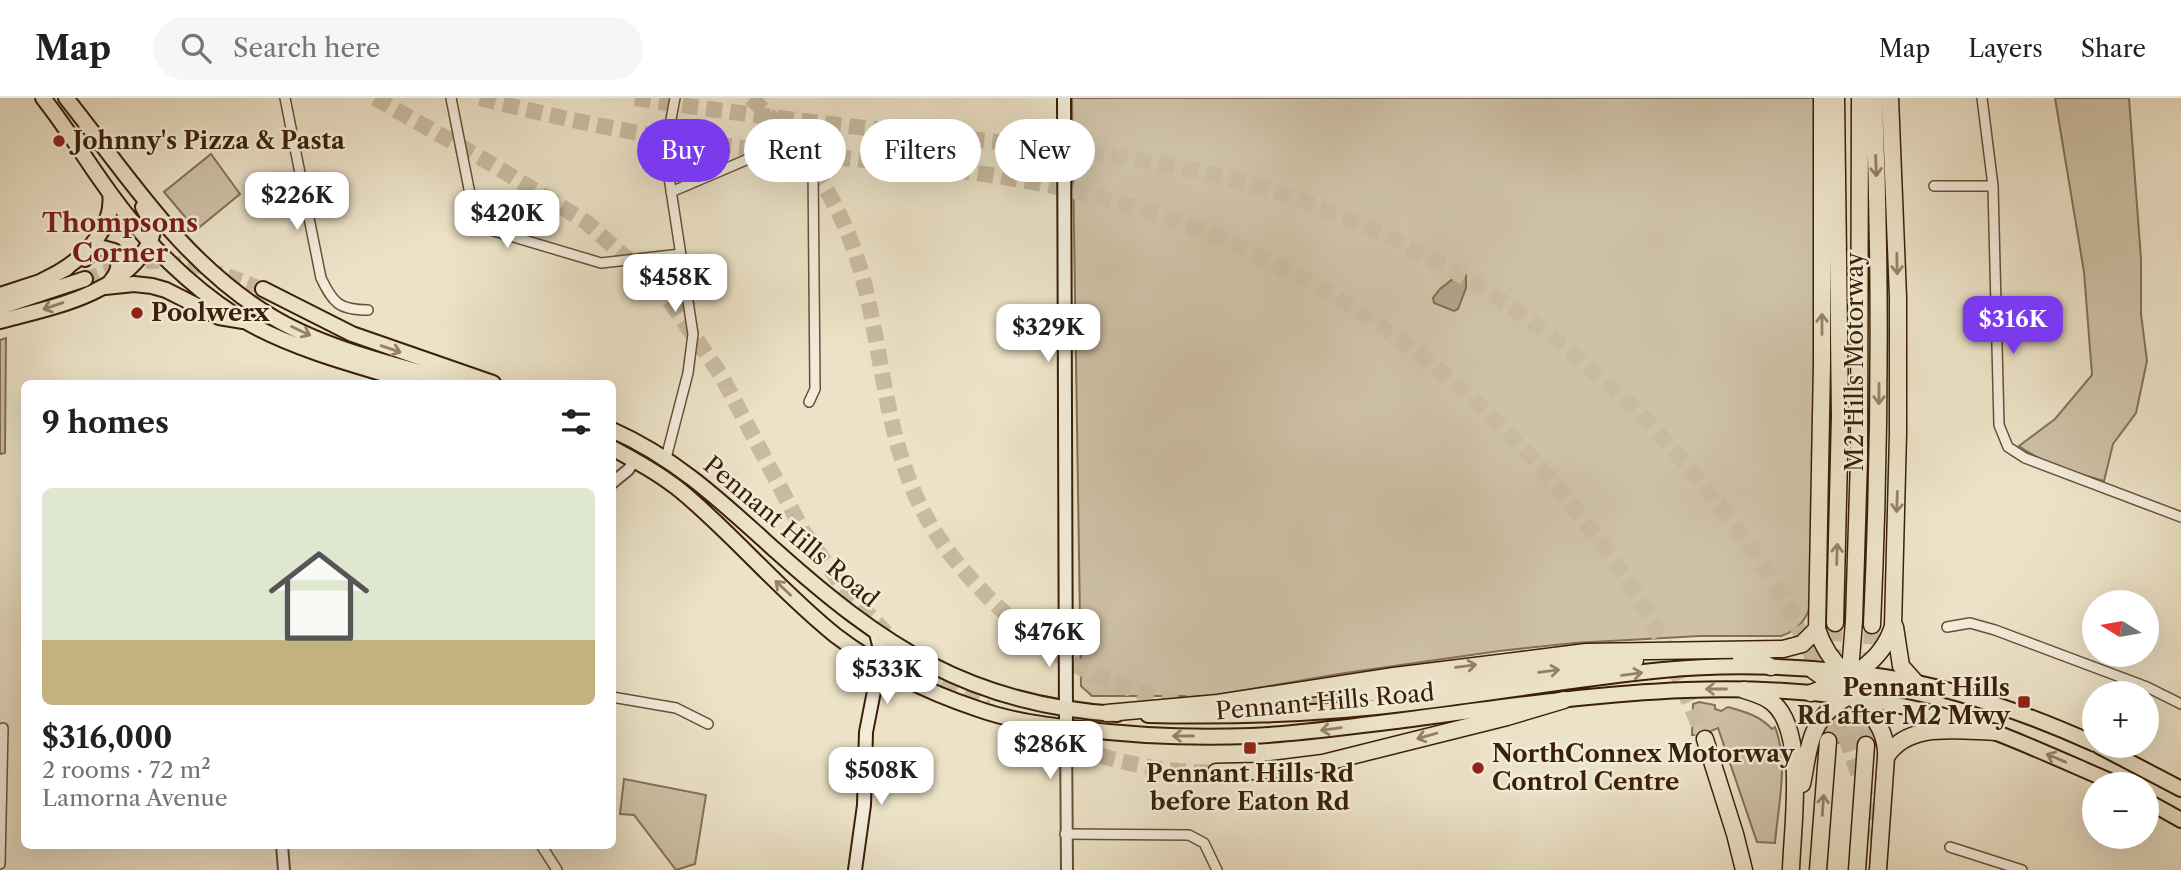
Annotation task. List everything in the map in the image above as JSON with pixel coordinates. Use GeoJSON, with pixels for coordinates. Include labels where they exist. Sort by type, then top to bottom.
{"type":"FeatureCollection","features":[{"type":"Feature","properties":{"kind":"highway"},"geometry":{"type":"LineString","coordinates":[[1822,98],[1822,363],[1817,629],[1823,645],[1846,677]]}},
{"type":"Feature","properties":{"kind":"highway","name":"M2 Hills Motorway"},"geometry":{"type":"LineString","coordinates":[[1835,622],[1840,416],[1836,98]]}},
{"type":"Feature","properties":{"kind":"highway"},"geometry":{"type":"LineString","coordinates":[[1850,98],[1852,175],[1860,252]]}},
{"type":"Feature","properties":{"kind":"highway"},"geometry":{"type":"LineString","coordinates":[[1860,98],[1859,459],[1846,677],[1848,696],[1878,721],[1885,738],[1878,870]]}},
{"type":"Feature","properties":{"kind":"highway","name":"M2 Hills Motorway"},"geometry":{"type":"LineString","coordinates":[[1872,625],[1879,362],[1874,98]]}},
{"type":"Feature","properties":{"kind":"highway"},"geometry":{"type":"LineString","coordinates":[[1811,693],[1846,677],[1885,647],[1893,626],[1898,458],[1898,297],[1890,98]]}},
{"type":"Feature","properties":{"kind":"highway"},"geometry":{"type":"LineString","coordinates":[[1893,611],[1901,666],[1917,684]]}},
{"type":"Feature","properties":{"kind":"highway"},"geometry":{"type":"LineString","coordinates":[[1107,713],[1218,703],[1394,676],[1564,655],[1793,648],[1802,644],[1817,629]]}},
{"type":"Feature","properties":{"kind":"highway"},"geometry":{"type":"LineString","coordinates":[[1364,692],[1384,692],[1630,661],[1682,650]]}},
{"type":"Feature","properties":{"kind":"highway"},"geometry":{"type":"LineString","coordinates":[[1630,661],[1754,658],[1771,667]]}},
{"type":"Feature","properties":{"kind":"highway"},"geometry":{"type":"LineString","coordinates":[[1813,670],[1846,677],[1893,705]]}},
{"type":"Feature","properties":{"kind":"highway"},"geometry":{"type":"LineString","coordinates":[[1792,828],[1813,732],[1820,720],[1848,696],[1877,683],[1899,680]]}},
{"type":"Feature","properties":{"kind":"highway"},"geometry":{"type":"LineString","coordinates":[[1744,690],[1773,703],[1779,709],[1793,737],[1795,764],[1791,870]]}},
{"type":"Feature","properties":{"kind":"highway"},"geometry":{"type":"LineString","coordinates":[[1216,772],[1259,771],[1322,763],[1507,717],[1564,699]]}},
{"type":"Feature","properties":{"kind":"highway"},"geometry":{"type":"LineString","coordinates":[[1886,757],[1898,744],[1931,731],[1995,732]]}},
{"type":"Feature","properties":{"kind":"highway"},"geometry":{"type":"LineString","coordinates":[[1705,739],[1744,870]]}},
{"type":"Feature","properties":{"kind":"highway"},"geometry":{"type":"LineString","coordinates":[[1818,870],[1828,741]]}},
{"type":"Feature","properties":{"kind":"highway"},"geometry":{"type":"LineString","coordinates":[[1857,870],[1866,745]]}},
{"type":"Feature","properties":{"kind":"main road"},"geometry":{"type":"LineString","coordinates":[[43,98],[110,193],[150,242],[204,291],[248,323]]}},
{"type":"Feature","properties":{"kind":"main road"},"geometry":{"type":"LineString","coordinates":[[66,98],[132,187],[204,267],[234,292],[271,316],[318,339],[449,380]]}},
{"type":"Feature","properties":{"kind":"main road"},"geometry":{"type":"LineString","coordinates":[[1064,98],[1066,728]]}},
{"type":"Feature","properties":{"kind":"main road"},"geometry":{"type":"LineString","coordinates":[[105,287],[129,268],[150,242],[153,234],[153,226],[132,187]]}},
{"type":"Feature","properties":{"kind":"main road"},"geometry":{"type":"LineString","coordinates":[[59,272],[83,254],[99,234],[110,210],[110,193]]}},
{"type":"Feature","properties":{"kind":"main road"},"geometry":{"type":"LineString","coordinates":[[0,295],[40,282],[84,259],[97,248],[109,248],[116,254],[116,275],[105,287]]}},
{"type":"Feature","properties":{"kind":"main road"},"geometry":{"type":"LineString","coordinates":[[0,307],[85,279]]}},
{"type":"Feature","properties":{"kind":"main road"},"geometry":{"type":"LineString","coordinates":[[0,321],[44,309],[105,287],[134,284],[152,286],[219,317],[248,323],[314,352],[405,380]]}},
{"type":"Feature","properties":{"kind":"main road"},"geometry":{"type":"LineString","coordinates":[[263,289],[352,334],[485,380]]}},
{"type":"Feature","properties":{"kind":"main road","name":"Pennant Hills Road"},"geometry":{"type":"LineString","coordinates":[[616,432],[666,458],[712,493],[820,590],[876,633],[910,655],[952,676],[993,692],[1032,702],[1107,713],[1228,717],[1409,704],[1665,670],[1771,667],[1813,670]]}},
{"type":"Feature","properties":{"kind":"main road","name":"Pennant Hills Road"},"geometry":{"type":"LineString","coordinates":[[616,450],[684,494],[815,618],[845,642],[882,666],[934,692],[976,709],[1016,720],[1139,735],[1251,736],[1309,732],[1564,699],[1688,690],[1811,693],[1848,696],[1893,705],[1995,732],[2089,772]]}},
{"type":"Feature","properties":{"kind":"main road"},"geometry":{"type":"LineString","coordinates":[[855,870],[864,805],[866,732],[876,681],[882,666],[882,651],[876,633]]}},
{"type":"Feature","properties":{"kind":"main road"},"geometry":{"type":"LineString","coordinates":[[1846,677],[1899,680],[1972,697],[2046,722],[2082,738]]}},
{"type":"Feature","properties":{"kind":"main road"},"geometry":{"type":"LineString","coordinates":[[2122,758],[2181,789]]}},
{"type":"Feature","properties":{"kind":"main road"},"geometry":{"type":"LineString","coordinates":[[2159,808],[2181,820]]}},
{"type":"Feature","properties":{"kind":"street"},"geometry":{"type":"LineString","coordinates":[[285,98],[321,278],[330,296],[343,307],[368,310]]}},
{"type":"Feature","properties":{"kind":"street"},"geometry":{"type":"LineString","coordinates":[[451,98],[474,214],[479,223],[487,229],[601,262],[681,254]]}},
{"type":"Feature","properties":{"kind":"street"},"geometry":{"type":"LineString","coordinates":[[666,458],[692,352],[693,334],[664,151],[675,98]]}},
{"type":"Feature","properties":{"kind":"street"},"geometry":{"type":"LineString","coordinates":[[1982,98],[1993,187],[1999,425],[2008,447],[2025,458],[2181,517]]}},
{"type":"Feature","properties":{"kind":"street"},"geometry":{"type":"LineString","coordinates":[[671,192],[781,145],[807,148],[813,163],[815,389],[809,402]]}},
{"type":"Feature","properties":{"kind":"street"},"geometry":{"type":"LineString","coordinates":[[1934,186],[1993,187]]}},
{"type":"Feature","properties":{"kind":"street"},"geometry":{"type":"LineString","coordinates":[[616,480],[635,460]]}},
{"type":"Feature","properties":{"kind":"street"},"geometry":{"type":"LineString","coordinates":[[1947,627],[1969,623],[1996,630],[2147,687],[2181,704]]}},
{"type":"Feature","properties":{"kind":"street"},"geometry":{"type":"LineString","coordinates":[[616,698],[676,708],[708,724]]}},
{"type":"Feature","properties":{"kind":"street"},"geometry":{"type":"LineString","coordinates":[[0,864],[4,727]]}},
{"type":"Feature","properties":{"kind":"street"},"geometry":{"type":"LineString","coordinates":[[1066,728],[1067,870]]}},
{"type":"Feature","properties":{"kind":"street"},"geometry":{"type":"LineString","coordinates":[[1065,834],[1189,835],[1203,844],[1217,870]]}},
{"type":"Feature","properties":{"kind":"street"},"geometry":{"type":"LineString","coordinates":[[1951,847],[2022,870]]}},
{"type":"Feature","properties":{"kind":"street"},"geometry":{"type":"LineString","coordinates":[[282,849],[284,870]]}},
{"type":"Feature","properties":{"kind":"street"},"geometry":{"type":"LineString","coordinates":[[544,849],[557,870]]}},
{"type":"Feature","properties":{"kind":"shaded area"},"geometry":{"type":"Polygon","coordinates":[[[1072,98],[1815,98],[1813,599],[1802,622],[1781,636],[1700,636],[1574,643],[1345,673],[1210,696],[1092,696],[1081,686],[1073,182],[1095,182],[1095,119],[1072,119],[1072,98]]]}},
{"type":"Feature","properties":{"kind":"shaded area"},"geometry":{"type":"Polygon","coordinates":[[[2055,98],[2129,98],[2141,259],[2141,314],[2147,361],[2136,413],[2113,444],[2104,481],[2049,463],[2019,446],[2055,419],[2092,375],[2084,272],[2055,98]]]}},
{"type":"Feature","properties":{"kind":"shaded area"},"geometry":{"type":"Polygon","coordinates":[[[211,154],[240,194],[196,230],[164,192],[211,154]]]}},
{"type":"Feature","properties":{"kind":"shaded area"},"geometry":{"type":"Polygon","coordinates":[[[1460,273],[1466,274],[1466,288],[1458,309],[1454,311],[1434,303],[1433,298],[1440,289],[1460,273]]]}},
{"type":"Feature","properties":{"kind":"shaded area"},"geometry":{"type":"Polygon","coordinates":[[[6,338],[5,453],[0,454],[0,340],[6,338]]]}},
{"type":"Feature","properties":{"kind":"shaded area"},"geometry":{"type":"Polygon","coordinates":[[[1699,702],[1715,705],[1715,709],[1721,711],[1728,707],[1741,711],[1758,718],[1772,729],[1775,727],[1782,770],[1775,843],[1757,842],[1718,728],[1701,735],[1692,735],[1693,704],[1699,702]]]}},
{"type":"Feature","properties":{"kind":"shaded area"},"geometry":{"type":"Polygon","coordinates":[[[1831,718],[1869,724],[1875,732],[1879,746],[1815,741],[1831,718]]]}},
{"type":"Feature","properties":{"kind":"shaded area"},"geometry":{"type":"Polygon","coordinates":[[[624,779],[706,795],[695,864],[676,870],[634,815],[620,814],[624,779]]]}},
{"type":"Feature","properties":{"kind":"tunnel"},"geometry":{"type":"LineString","coordinates":[[375,98],[495,166],[586,222],[662,290],[721,375],[803,531],[843,587],[886,633]]}},
{"type":"Feature","properties":{"kind":"tunnel"},"geometry":{"type":"LineString","coordinates":[[480,98],[596,125],[683,140],[972,172],[1057,187],[1135,207],[1211,234],[1284,268],[1353,308],[1419,354],[1480,406],[1537,463],[1597,538],[1642,604],[1670,657],[1705,739]]}},
{"type":"Feature","properties":{"kind":"tunnel"},"geometry":{"type":"LineString","coordinates":[[635,98],[807,121],[1083,152],[1185,168],[1252,185],[1320,208],[1387,236],[1451,269],[1512,308],[1569,351],[1624,398],[1674,450],[1746,541],[1790,613],[1827,690],[1848,743],[1878,839]]}},
{"type":"Feature","properties":{"kind":"tunnel"},"geometry":{"type":"LineString","coordinates":[[751,98],[791,140],[837,209],[858,262],[866,291],[889,411],[902,459],[920,504],[944,545],[990,599],[1026,632],[1063,658],[1128,688],[1150,695],[1195,702]]}},
{"type":"Feature","properties":{"kind":"tunnel"},"geometry":{"type":"LineString","coordinates":[[85,279],[110,269],[142,262],[178,263],[214,271],[263,289]]}},
{"type":"Feature","properties":{"kind":"tunnel"},"geometry":{"type":"LineString","coordinates":[[1832,665],[1835,623]]}},
{"type":"Feature","properties":{"kind":"tunnel"},"geometry":{"type":"LineString","coordinates":[[1870,668],[1872,625]]}},
{"type":"Feature","properties":{"kind":"tunnel"},"geometry":{"type":"LineString","coordinates":[[926,664],[970,699],[987,708]]}},
{"type":"Feature","properties":{"kind":"tunnel"},"geometry":{"type":"LineString","coordinates":[[1235,705],[1259,705],[1307,696],[1364,692]]}},
{"type":"Feature","properties":{"kind":"tunnel"},"geometry":{"type":"LineString","coordinates":[[1866,745],[1868,701]]}},
{"type":"Feature","properties":{"kind":"tunnel"},"geometry":{"type":"LineString","coordinates":[[1010,720],[1057,741],[1110,758],[1165,770],[1216,772]]}},
{"type":"Feature","properties":{"kind":"place","name":"Johnny's Pizza & Pasta"},"geometry":{"type":"Point","coordinates":[59,141]}},
{"type":"Feature","properties":{"kind":"place","name":"Poolwerx"},"geometry":{"type":"Point","coordinates":[137,313]}},
{"type":"Feature","properties":{"kind":"place","name":"Pennant Hills Rd after M2 Mwy"},"geometry":{"type":"Point","coordinates":[2024,702]}},
{"type":"Feature","properties":{"kind":"place","name":"Pennant Hills Rd before Eaton Rd"},"geometry":{"type":"Point","coordinates":[1250,748]}},
{"type":"Feature","properties":{"kind":"place","name":"NorthConnex Motorway Control Centre"},"geometry":{"type":"Point","coordinates":[1478,768]}},
{"type":"Feature","properties":{"kind":"district","name":"Thompsons Corner"},"geometry":{"type":"Point","coordinates":[120,238]}}]}
